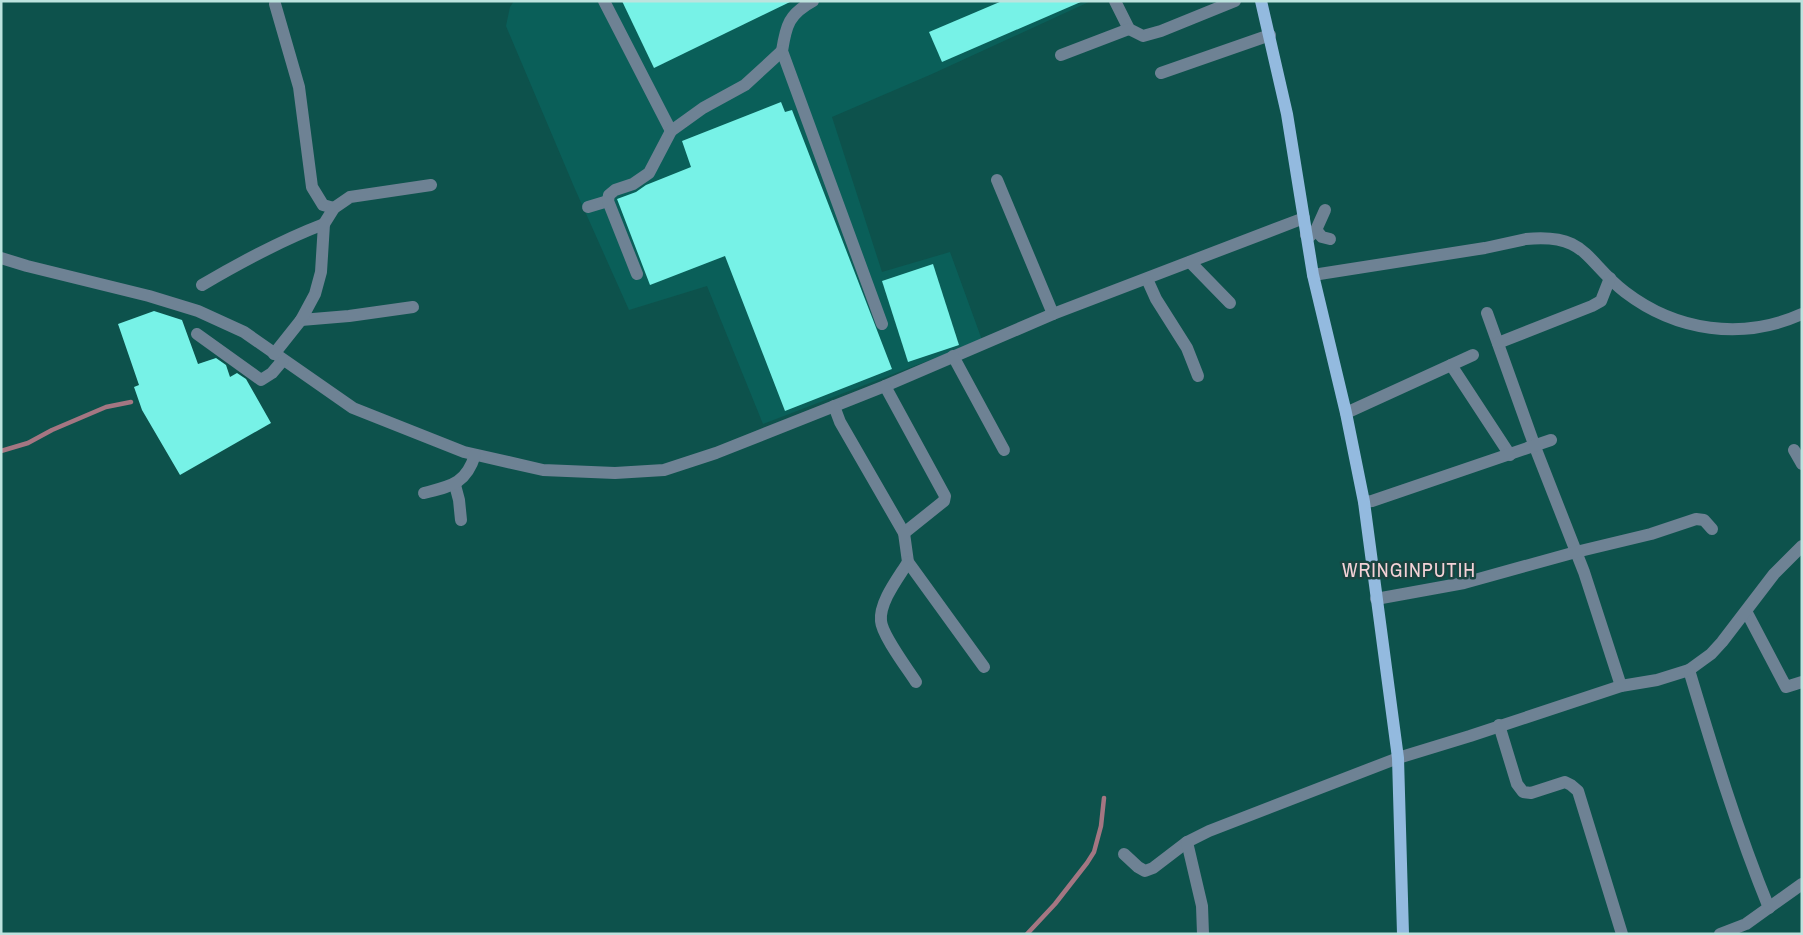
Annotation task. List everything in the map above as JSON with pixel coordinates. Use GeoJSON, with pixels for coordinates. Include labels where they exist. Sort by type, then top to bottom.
{"type":"FeatureCollection","features":[{"type":"Feature","properties":{"kind":"main road"},"geometry":{"type":"LineString","coordinates":[[1261,1],[1287,114],[1304,218],[1311,232],[1312,275],[1346,414],[1364,502],[1398,758],[1403,934]]}},
{"type":"Feature","properties":{"kind":"street"},"geometry":{"type":"LineString","coordinates":[[604,1],[671,131]]}},
{"type":"Feature","properties":{"kind":"street"},"geometry":{"type":"LineString","coordinates":[[813,1],[789,20],[782,51],[882,324]]}},
{"type":"Feature","properties":{"kind":"street"},"geometry":{"type":"LineString","coordinates":[[1115,1],[1129,29],[1143,36],[1162,31],[1235,1]]}},
{"type":"Feature","properties":{"kind":"street"},"geometry":{"type":"LineString","coordinates":[[275,4],[299,88],[312,187],[324,205],[334,208]]}},
{"type":"Feature","properties":{"kind":"street"},"geometry":{"type":"LineString","coordinates":[[1062,55],[1129,29]]}},
{"type":"Feature","properties":{"kind":"street"},"geometry":{"type":"LineString","coordinates":[[1161,73],[1270,35]]}},
{"type":"Feature","properties":{"kind":"street"},"geometry":{"type":"LineString","coordinates":[[636,274],[608,200],[608,195],[615,190],[633,184],[649,173],[671,131],[703,108],[745,85],[782,51]]}},
{"type":"Feature","properties":{"kind":"street"},"geometry":{"type":"LineString","coordinates":[[998,180],[1053,314]]}},
{"type":"Feature","properties":{"kind":"street"},"geometry":{"type":"LineString","coordinates":[[196,334],[260,380],[272,372],[315,294],[321,272],[324,224],[334,208],[350,197],[431,185]]}},
{"type":"Feature","properties":{"kind":"street"},"geometry":{"type":"LineString","coordinates":[[588,206],[608,200]]}},
{"type":"Feature","properties":{"kind":"street"},"geometry":{"type":"LineString","coordinates":[[1325,210],[1311,232],[1330,239]]}},
{"type":"Feature","properties":{"kind":"street"},"geometry":{"type":"LineString","coordinates":[[1,258],[149,296],[198,311],[244,332],[353,408],[464,452],[543,470],[615,473],[664,470],[716,453],[885,386],[1053,314],[1304,218]]}},
{"type":"Feature","properties":{"kind":"street"},"geometry":{"type":"LineString","coordinates":[[202,285],[232,267],[299,234],[324,224]]}},
{"type":"Feature","properties":{"kind":"street"},"geometry":{"type":"LineString","coordinates":[[1312,275],[1544,238],[1569,242],[1582,250],[1624,291],[1658,313],[1696,326],[1723,329],[1750,328],[1781,322],[1802,314]]}},
{"type":"Feature","properties":{"kind":"street"},"geometry":{"type":"LineString","coordinates":[[1190,262],[1230,303]]}},
{"type":"Feature","properties":{"kind":"street"},"geometry":{"type":"LineString","coordinates":[[1147,278],[1156,299],[1187,348],[1198,376]]}},
{"type":"Feature","properties":{"kind":"street"},"geometry":{"type":"LineString","coordinates":[[1498,344],[1601,301],[1610,278]]}},
{"type":"Feature","properties":{"kind":"street"},"geometry":{"type":"LineString","coordinates":[[301,320],[413,307]]}},
{"type":"Feature","properties":{"kind":"street"},"geometry":{"type":"LineString","coordinates":[[1487,313],[1535,447],[1576,552],[1621,686]]}},
{"type":"Feature","properties":{"kind":"street"},"geometry":{"type":"LineString","coordinates":[[1346,414],[1473,355]]}},
{"type":"Feature","properties":{"kind":"street"},"geometry":{"type":"LineString","coordinates":[[953,356],[1004,450]]}},
{"type":"Feature","properties":{"kind":"street"},"geometry":{"type":"LineString","coordinates":[[1451,365],[1510,455]]}},
{"type":"Feature","properties":{"kind":"street"},"geometry":{"type":"LineString","coordinates":[[885,386],[945,496],[944,502],[904,533]]}},
{"type":"Feature","properties":{"kind":"street"},"geometry":{"type":"LineString","coordinates":[[834,406],[840,422],[904,533],[908,562],[984,667]]}},
{"type":"Feature","properties":{"kind":"street"},"geometry":{"type":"LineString","coordinates":[[1364,502],[1535,447],[1551,440]]}},
{"type":"Feature","properties":{"kind":"street"},"geometry":{"type":"LineString","coordinates":[[1794,450],[1802,464]]}},
{"type":"Feature","properties":{"kind":"street"},"geometry":{"type":"LineString","coordinates":[[424,493],[455,485],[466,476],[475,455]]}},
{"type":"Feature","properties":{"kind":"street"},"geometry":{"type":"LineString","coordinates":[[455,485],[461,520]]}},
{"type":"Feature","properties":{"kind":"street"},"geometry":{"type":"LineString","coordinates":[[1376,599],[1464,583],[1576,552],[1651,534],[1696,519],[1704,520],[1712,529]]}},
{"type":"Feature","properties":{"kind":"street"},"geometry":{"type":"LineString","coordinates":[[1124,854],[1138,868],[1145,871],[1153,868],[1187,842],[1208,831],[1398,758],[1621,686],[1678,675],[1689,670],[1711,654],[1774,574],[1802,546]]}},
{"type":"Feature","properties":{"kind":"street"},"geometry":{"type":"LineString","coordinates":[[908,562],[887,596],[881,622],[887,637],[916,682]]}},
{"type":"Feature","properties":{"kind":"street"},"geometry":{"type":"LineString","coordinates":[[1746,610],[1786,687],[1802,682]]}},
{"type":"Feature","properties":{"kind":"street"},"geometry":{"type":"LineString","coordinates":[[1689,670],[1716,761],[1752,868],[1769,908]]}},
{"type":"Feature","properties":{"kind":"street"},"geometry":{"type":"LineString","coordinates":[[1499,725],[1517,784],[1523,792],[1531,793],[1565,782],[1578,791],[1622,934]]}},
{"type":"Feature","properties":{"kind":"street"},"geometry":{"type":"LineString","coordinates":[[1187,842],[1202,906],[1203,934]]}},
{"type":"Feature","properties":{"kind":"street"},"geometry":{"type":"LineString","coordinates":[[1720,934],[1746,924],[1802,884]]}},
{"type":"Feature","properties":{"kind":"shaded area"},"geometry":{"type":"Polygon","coordinates":[[[514,1],[1091,1],[932,74],[832,117],[882,272],[950,252],[982,340],[763,424],[707,286],[629,310],[506,26],[510,7],[514,1]]]}},
{"type":"Feature","properties":{"kind":"building"},"geometry":{"type":"Polygon","coordinates":[[[622,1],[792,1],[654,68],[622,1]]]}},
{"type":"Feature","properties":{"kind":"building"},"geometry":{"type":"Polygon","coordinates":[[[1002,1],[1083,1],[942,62],[929,32],[1002,1]]]}},
{"type":"Feature","properties":{"kind":"building"},"geometry":{"type":"Polygon","coordinates":[[[781,102],[785,112],[792,110],[892,369],[785,411],[725,256],[650,285],[617,199],[691,167],[682,141],[781,102]]]}},
{"type":"Feature","properties":{"kind":"building"},"geometry":{"type":"Polygon","coordinates":[[[933,264],[959,345],[908,362],[882,281],[933,264]]]}},
{"type":"Feature","properties":{"kind":"building"},"geometry":{"type":"Polygon","coordinates":[[[154,311],[182,320],[198,364],[216,358],[226,365],[230,377],[237,373],[246,379],[271,423],[180,475],[142,410],[134,387],[139,385],[118,324],[154,311]]]}},
{"type":"Feature","properties":{"kind":"waterway"},"geometry":{"type":"LineString","coordinates":[[1,451],[28,443],[52,430],[106,407],[131,402]]}},
{"type":"Feature","properties":{"kind":"waterway"},"geometry":{"type":"LineString","coordinates":[[1027,934],[1055,904],[1094,852],[1101,826],[1104,798]]}},
{"type":"Feature","properties":{"kind":"district","name":"WRINGINPUTIH"},"geometry":{"type":"Point","coordinates":[1409,569]}}]}
